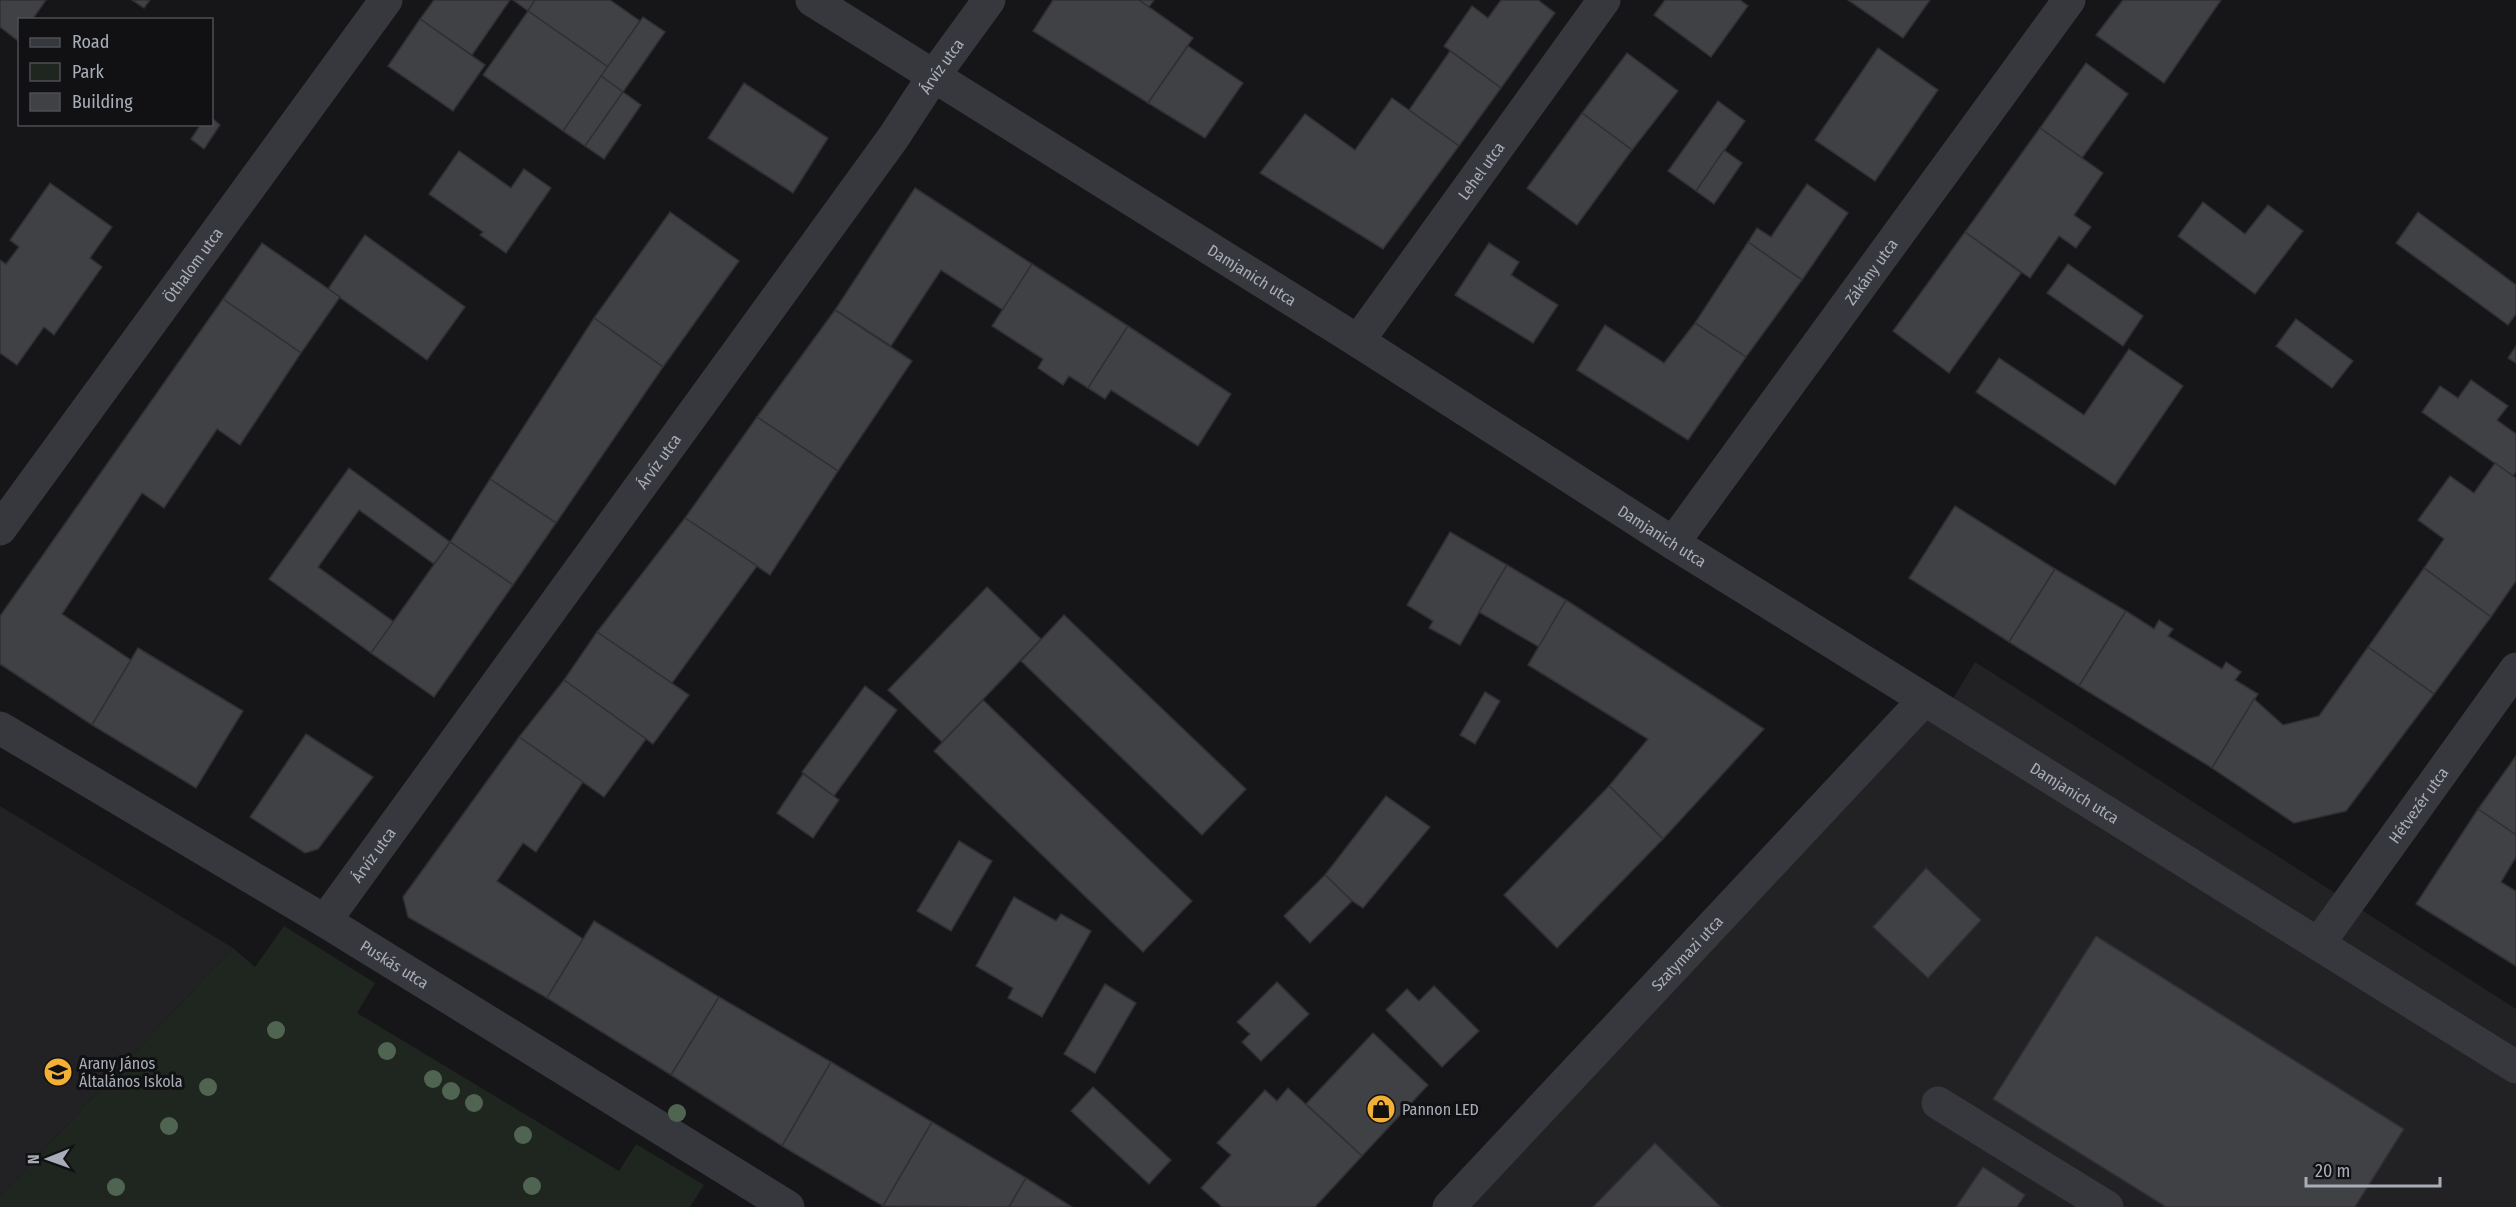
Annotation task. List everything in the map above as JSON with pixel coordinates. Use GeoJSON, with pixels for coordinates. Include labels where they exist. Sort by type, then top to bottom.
{"type":"FeatureCollection","features":[{"type":"Feature","properties":{"kind":"street","name":"Öthalom utca"},"geometry":{"type":"LineString","coordinates":[[0,529],[386,0]]}},
{"type":"Feature","properties":{"kind":"street","name":"Damjanich utca"},"geometry":{"type":"LineString","coordinates":[[812,0],[1358,341],[1673,543],[2516,1067]]}},
{"type":"Feature","properties":{"kind":"street","name":"Árvíz utca"},"geometry":{"type":"LineString","coordinates":[[325,921],[893,138],[933,77],[989,0]]}},
{"type":"Feature","properties":{"kind":"street","name":"Lehel utca"},"geometry":{"type":"LineString","coordinates":[[1358,341],[1604,0]]}},
{"type":"Feature","properties":{"kind":"street","name":"Zákány utca"},"geometry":{"type":"LineString","coordinates":[[1673,543],[2069,0]]}},
{"type":"Feature","properties":{"kind":"street","name":"Hétvezér utca"},"geometry":{"type":"LineString","coordinates":[[2319,943],[2516,669]]}},
{"type":"Feature","properties":{"kind":"street","name":"Szatymazi utca"},"geometry":{"type":"LineString","coordinates":[[1449,1207],[1924,700]]}},
{"type":"Feature","properties":{"kind":"street","name":"Puskás utca"},"geometry":{"type":"LineString","coordinates":[[0,728],[325,921],[788,1207]]}},
{"type":"Feature","properties":{"kind":"street"},"geometry":{"type":"LineString","coordinates":[[1938,1103],[2108,1207]]}},
{"type":"Feature","properties":{"kind":"shaded area"},"geometry":{"type":"Polygon","coordinates":[[[1975,662],[2516,1009],[2516,1207],[1449,1207],[1924,700],[1945,712],[1975,662]]]}},
{"type":"Feature","properties":{"kind":"shaded area","name":"Arany János Általános Iskola"},"geometry":{"type":"Polygon","coordinates":[[[0,806],[233,948],[0,1196],[0,806]]]}},
{"type":"Feature","properties":{"kind":"green space"},"geometry":{"type":"Polygon","coordinates":[[[284,926],[375,983],[357,1013],[619,1171],[636,1144],[704,1185],[690,1207],[0,1207],[0,1196],[233,948],[255,967],[284,926]]]}},
{"type":"Feature","properties":{"kind":"building"},"geometry":{"type":"Polygon","coordinates":[[[0,0],[46,0],[33,18],[18,18],[17,40],[0,27],[0,0]]]}},
{"type":"Feature","properties":{"kind":"building"},"geometry":{"type":"Polygon","coordinates":[[[132,0],[150,0],[144,8],[132,0]]]}},
{"type":"Feature","properties":{"kind":"building"},"geometry":{"type":"Polygon","coordinates":[[[434,0],[510,0],[472,55],[420,19],[434,0]]]}},
{"type":"Feature","properties":{"kind":"building"},"geometry":{"type":"Polygon","coordinates":[[[513,0],[535,0],[528,11],[513,0]]]}},
{"type":"Feature","properties":{"kind":"building"},"geometry":{"type":"Polygon","coordinates":[[[535,0],[610,0],[640,21],[608,67],[528,11],[535,0]]]}},
{"type":"Feature","properties":{"kind":"building"},"geometry":{"type":"Polygon","coordinates":[[[1053,0],[1139,0],[1193,38],[1148,103],[1033,31],[1053,0]]]}},
{"type":"Feature","properties":{"kind":"building"},"geometry":{"type":"Polygon","coordinates":[[[1139,0],[1154,0],[1149,7],[1139,0]]]}},
{"type":"Feature","properties":{"kind":"building"},"geometry":{"type":"Polygon","coordinates":[[[1501,0],[1538,0],[1555,13],[1501,88],[1444,46],[1472,6],[1488,18],[1501,0]]]}},
{"type":"Feature","properties":{"kind":"building"},"geometry":{"type":"Polygon","coordinates":[[[1665,0],[1740,0],[1748,6],[1711,57],[1654,15],[1665,0]]]}},
{"type":"Feature","properties":{"kind":"building"},"geometry":{"type":"Polygon","coordinates":[[[1848,0],[1930,0],[1903,38],[1848,0]]]}},
{"type":"Feature","properties":{"kind":"building"},"geometry":{"type":"Polygon","coordinates":[[[2123,0],[2221,0],[2164,83],[2096,35],[2123,0]]]}},
{"type":"Feature","properties":{"kind":"building"},"geometry":{"type":"Polygon","coordinates":[[[528,11],[608,67],[563,131],[483,75],[528,11]]]}},
{"type":"Feature","properties":{"kind":"building"},"geometry":{"type":"Polygon","coordinates":[[[643,17],[665,32],[623,92],[601,76],[643,17]]]}},
{"type":"Feature","properties":{"kind":"building"},"geometry":{"type":"Polygon","coordinates":[[[420,19],[485,65],[453,111],[388,66],[420,19]]]}},
{"type":"Feature","properties":{"kind":"building"},"geometry":{"type":"Polygon","coordinates":[[[1188,46],[1243,83],[1205,138],[1148,103],[1188,46]]]}},
{"type":"Feature","properties":{"kind":"building"},"geometry":{"type":"Polygon","coordinates":[[[1878,48],[1938,90],[1875,181],[1815,140],[1878,48]]]}},
{"type":"Feature","properties":{"kind":"building"},"geometry":{"type":"Polygon","coordinates":[[[1450,51],[1501,88],[1459,146],[1409,110],[1450,51]]]}},
{"type":"Feature","properties":{"kind":"building"},"geometry":{"type":"Polygon","coordinates":[[[1627,53],[1678,91],[1632,150],[1582,113],[1627,53]]]}},
{"type":"Feature","properties":{"kind":"building"},"geometry":{"type":"Polygon","coordinates":[[[2086,63],[2128,94],[2082,158],[2040,128],[2086,63]]]}},
{"type":"Feature","properties":{"kind":"building"},"geometry":{"type":"Polygon","coordinates":[[[601,76],[623,92],[585,146],[563,131],[601,76]]]}},
{"type":"Feature","properties":{"kind":"building"},"geometry":{"type":"Polygon","coordinates":[[[744,83],[828,138],[793,193],[708,138],[744,83]]]}},
{"type":"Feature","properties":{"kind":"building"},"geometry":{"type":"Polygon","coordinates":[[[623,92],[641,105],[604,159],[585,146],[623,92]]]}},
{"type":"Feature","properties":{"kind":"building"},"geometry":{"type":"Polygon","coordinates":[[[1392,98],[1459,146],[1383,249],[1260,173],[1305,114],[1355,150],[1392,98]]]}},
{"type":"Feature","properties":{"kind":"building"},"geometry":{"type":"Polygon","coordinates":[[[1718,101],[1745,121],[1696,191],[1668,171],[1718,101]]]}},
{"type":"Feature","properties":{"kind":"building"},"geometry":{"type":"Polygon","coordinates":[[[1582,113],[1632,150],[1577,225],[1527,188],[1582,113]]]}},
{"type":"Feature","properties":{"kind":"building"},"geometry":{"type":"Polygon","coordinates":[[[213,119],[220,125],[204,149],[191,139],[200,126],[213,126],[213,119]]]}},
{"type":"Feature","properties":{"kind":"building"},"geometry":{"type":"Polygon","coordinates":[[[2040,128],[2103,173],[2074,215],[2091,227],[2076,248],[2059,236],[2030,278],[1965,232],[2040,128]]]}},
{"type":"Feature","properties":{"kind":"building"},"geometry":{"type":"Polygon","coordinates":[[[1724,150],[1742,163],[1714,204],[1696,191],[1724,150]]]}},
{"type":"Feature","properties":{"kind":"building"},"geometry":{"type":"Polygon","coordinates":[[[459,151],[511,188],[524,169],[551,188],[506,253],[480,235],[483,232],[429,194],[459,151]]]}},
{"type":"Feature","properties":{"kind":"building"},"geometry":{"type":"Polygon","coordinates":[[[50,183],[112,227],[90,258],[102,267],[54,335],[44,327],[17,365],[0,353],[0,260],[6,264],[19,247],[10,240],[50,183]]]}},
{"type":"Feature","properties":{"kind":"building"},"geometry":{"type":"Polygon","coordinates":[[[1807,184],[1848,213],[1802,280],[1748,242],[1757,228],[1771,237],[1807,184]]]}},
{"type":"Feature","properties":{"kind":"building"},"geometry":{"type":"Polygon","coordinates":[[[915,188],[1032,264],[1003,310],[941,270],[891,346],[835,310],[915,188]]]}},
{"type":"Feature","properties":{"kind":"building"},"geometry":{"type":"Polygon","coordinates":[[[2203,202],[2245,234],[2268,205],[2303,231],[2255,294],[2178,236],[2203,202]]]}},
{"type":"Feature","properties":{"kind":"building"},"geometry":{"type":"Polygon","coordinates":[[[670,212],[739,261],[663,367],[594,318],[670,212]]]}},
{"type":"Feature","properties":{"kind":"building"},"geometry":{"type":"Polygon","coordinates":[[[2418,212],[2516,285],[2516,314],[2508,325],[2396,243],[2418,212]]]}},
{"type":"Feature","properties":{"kind":"building"},"geometry":{"type":"Polygon","coordinates":[[[1965,232],[2021,273],[1949,373],[1893,331],[1965,232]]]}},
{"type":"Feature","properties":{"kind":"building"},"geometry":{"type":"Polygon","coordinates":[[[365,235],[465,307],[427,360],[328,289],[365,235]]]}},
{"type":"Feature","properties":{"kind":"building"},"geometry":{"type":"Polygon","coordinates":[[[1748,242],[1802,280],[1746,357],[1695,323],[1748,242]]]}},
{"type":"Feature","properties":{"kind":"building"},"geometry":{"type":"Polygon","coordinates":[[[262,243],[340,297],[301,353],[223,299],[262,243]]]}},
{"type":"Feature","properties":{"kind":"building"},"geometry":{"type":"Polygon","coordinates":[[[1489,243],[1519,262],[1511,275],[1558,305],[1533,343],[1455,295],[1489,243]]]}},
{"type":"Feature","properties":{"kind":"building"},"geometry":{"type":"Polygon","coordinates":[[[1032,264],[1128,326],[1088,388],[1069,376],[1063,385],[1038,368],[1043,359],[992,326],[1032,264]]]}},
{"type":"Feature","properties":{"kind":"building"},"geometry":{"type":"Polygon","coordinates":[[[2068,264],[2143,316],[2123,346],[2047,293],[2068,264]]]}},
{"type":"Feature","properties":{"kind":"building"},"geometry":{"type":"Polygon","coordinates":[[[223,299],[301,353],[240,445],[217,429],[164,508],[142,493],[62,614],[131,660],[92,725],[0,664],[0,616],[223,299]]]}},
{"type":"Feature","properties":{"kind":"building"},"geometry":{"type":"Polygon","coordinates":[[[835,310],[912,361],[838,471],[757,417],[835,310]]]}},
{"type":"Feature","properties":{"kind":"building"},"geometry":{"type":"Polygon","coordinates":[[[594,318],[663,367],[556,523],[490,479],[594,318]]]}},
{"type":"Feature","properties":{"kind":"building"},"geometry":{"type":"Polygon","coordinates":[[[2296,319],[2353,361],[2332,388],[2276,346],[2296,319]]]}},
{"type":"Feature","properties":{"kind":"building"},"geometry":{"type":"Polygon","coordinates":[[[1695,323],[1746,357],[1688,440],[1577,370],[1605,325],[1664,363],[1695,323]]]}},
{"type":"Feature","properties":{"kind":"building"},"geometry":{"type":"Polygon","coordinates":[[[1128,326],[1231,394],[1198,446],[1111,390],[1105,399],[1088,388],[1128,326]]]}},
{"type":"Feature","properties":{"kind":"building"},"geometry":{"type":"Polygon","coordinates":[[[2516,346],[2516,363],[2508,358],[2516,346]]]}},
{"type":"Feature","properties":{"kind":"building"},"geometry":{"type":"Polygon","coordinates":[[[2129,349],[2183,386],[2115,485],[1976,392],[1999,358],[2084,415],[2129,349]]]}},
{"type":"Feature","properties":{"kind":"building"},"geometry":{"type":"Polygon","coordinates":[[[2471,380],[2508,406],[2497,420],[2516,434],[2516,472],[2513,476],[2422,412],[2440,386],[2458,398],[2471,380]]]}},
{"type":"Feature","properties":{"kind":"building"},"geometry":{"type":"Polygon","coordinates":[[[757,417],[838,471],[770,575],[685,518],[757,417]]]}},
{"type":"Feature","properties":{"kind":"building"},"geometry":{"type":"Polygon","coordinates":[[[2495,463],[2516,478],[2516,581],[2491,617],[2424,568],[2444,539],[2418,520],[2450,476],[2474,493],[2495,463]]]}},
{"type":"Feature","properties":{"kind":"building"},"geometry":{"type":"Polygon","coordinates":[[[349,468],[450,542],[434,564],[359,510],[318,567],[394,622],[371,653],[269,579],[349,468]]]}},
{"type":"Feature","properties":{"kind":"building"},"geometry":{"type":"Polygon","coordinates":[[[490,479],[556,523],[513,585],[450,542],[490,479]]]}},
{"type":"Feature","properties":{"kind":"building"},"geometry":{"type":"Polygon","coordinates":[[[1955,506],[2055,569],[2009,642],[1909,578],[1955,506]]]}},
{"type":"Feature","properties":{"kind":"building"},"geometry":{"type":"Polygon","coordinates":[[[685,518],[757,566],[672,683],[597,632],[685,518]]]}},
{"type":"Feature","properties":{"kind":"building"},"geometry":{"type":"Polygon","coordinates":[[[1450,532],[1507,565],[1460,645],[1429,628],[1433,621],[1407,605],[1450,532]]]}},
{"type":"Feature","properties":{"kind":"building"},"geometry":{"type":"Polygon","coordinates":[[[450,542],[513,585],[434,697],[371,653],[450,542]]]}},
{"type":"Feature","properties":{"kind":"building"},"geometry":{"type":"Polygon","coordinates":[[[1507,565],[1566,600],[1539,647],[1479,612],[1507,565]]]}},
{"type":"Feature","properties":{"kind":"building"},"geometry":{"type":"Polygon","coordinates":[[[2424,568],[2491,617],[2434,694],[2368,647],[2424,568]]]}},
{"type":"Feature","properties":{"kind":"building"},"geometry":{"type":"Polygon","coordinates":[[[2055,569],[2126,611],[2079,686],[2009,642],[2055,569]]]}},
{"type":"Feature","properties":{"kind":"building"},"geometry":{"type":"Polygon","coordinates":[[[987,587],[1041,639],[942,742],[888,690],[987,587]]]}},
{"type":"Feature","properties":{"kind":"building"},"geometry":{"type":"Polygon","coordinates":[[[1566,600],[1764,729],[1663,839],[1609,786],[1648,739],[1528,665],[1566,600]]]}},
{"type":"Feature","properties":{"kind":"building"},"geometry":{"type":"Polygon","coordinates":[[[2126,611],[2154,629],[2159,620],[2173,629],[2168,636],[2222,669],[2226,662],[2241,672],[2235,680],[2258,694],[2212,768],[2079,686],[2126,611]]]}},
{"type":"Feature","properties":{"kind":"building"},"geometry":{"type":"Polygon","coordinates":[[[1064,615],[1246,789],[1202,835],[1021,661],[1064,615]]]}},
{"type":"Feature","properties":{"kind":"building"},"geometry":{"type":"Polygon","coordinates":[[[597,632],[689,695],[653,744],[564,680],[597,632]]]}},
{"type":"Feature","properties":{"kind":"building"},"geometry":{"type":"Polygon","coordinates":[[[2368,647],[2434,694],[2346,811],[2294,823],[2212,768],[2254,699],[2283,725],[2319,716],[2368,647]]]}},
{"type":"Feature","properties":{"kind":"building"},"geometry":{"type":"Polygon","coordinates":[[[138,648],[243,711],[196,788],[92,725],[138,648]]]}},
{"type":"Feature","properties":{"kind":"building"},"geometry":{"type":"Polygon","coordinates":[[[564,680],[646,739],[604,797],[519,737],[564,680]]]}},
{"type":"Feature","properties":{"kind":"building"},"geometry":{"type":"Polygon","coordinates":[[[865,686],[897,710],[834,796],[802,772],[865,686]]]}},
{"type":"Feature","properties":{"kind":"building"},"geometry":{"type":"Polygon","coordinates":[[[1485,692],[1500,701],[1475,744],[1460,735],[1485,692]]]}},
{"type":"Feature","properties":{"kind":"building"},"geometry":{"type":"Polygon","coordinates":[[[983,700],[1192,901],[1143,952],[934,751],[983,700]]]}},
{"type":"Feature","properties":{"kind":"building"},"geometry":{"type":"Polygon","coordinates":[[[306,734],[373,777],[318,849],[305,853],[250,817],[306,734]]]}},
{"type":"Feature","properties":{"kind":"building"},"geometry":{"type":"Polygon","coordinates":[[[519,737],[583,782],[536,852],[523,843],[497,881],[583,939],[547,998],[408,917],[403,897],[519,737]]]}},
{"type":"Feature","properties":{"kind":"building"},"geometry":{"type":"Polygon","coordinates":[[[2516,756],[2516,835],[2478,809],[2516,756]]]}},
{"type":"Feature","properties":{"kind":"building"},"geometry":{"type":"Polygon","coordinates":[[[803,774],[839,800],[813,838],[777,813],[803,774]]]}},
{"type":"Feature","properties":{"kind":"building"},"geometry":{"type":"Polygon","coordinates":[[[1609,786],[1663,839],[1557,948],[1504,895],[1609,786]]]}},
{"type":"Feature","properties":{"kind":"building"},"geometry":{"type":"Polygon","coordinates":[[[1386,796],[1430,827],[1363,908],[1352,901],[1325,875],[1386,796]]]}},
{"type":"Feature","properties":{"kind":"building"},"geometry":{"type":"Polygon","coordinates":[[[2478,809],[2516,835],[2516,857],[2501,882],[2516,891],[2516,966],[2416,904],[2478,809]]]}},
{"type":"Feature","properties":{"kind":"building"},"geometry":{"type":"Polygon","coordinates":[[[959,841],[992,861],[951,931],[917,911],[959,841]]]}},
{"type":"Feature","properties":{"kind":"building"},"geometry":{"type":"Polygon","coordinates":[[[1926,868],[1981,920],[1928,978],[1873,927],[1926,868]]]}},
{"type":"Feature","properties":{"kind":"building"},"geometry":{"type":"Polygon","coordinates":[[[1325,875],[1352,901],[1310,943],[1284,916],[1325,875]]]}},
{"type":"Feature","properties":{"kind":"building"},"geometry":{"type":"Polygon","coordinates":[[[1014,897],[1056,921],[1061,914],[1091,931],[1042,1017],[1008,998],[1013,988],[976,966],[1014,897]]]}},
{"type":"Feature","properties":{"kind":"building"},"geometry":{"type":"Polygon","coordinates":[[[594,921],[719,997],[671,1075],[547,998],[594,921]]]}},
{"type":"Feature","properties":{"kind":"building"},"geometry":{"type":"Polygon","coordinates":[[[2096,936],[2404,1129],[2355,1207],[2166,1207],[1993,1099],[2096,936]]]}},
{"type":"Feature","properties":{"kind":"building"},"geometry":{"type":"Polygon","coordinates":[[[1277,982],[1309,1014],[1261,1061],[1242,1042],[1250,1034],[1237,1022],[1277,982]]]}},
{"type":"Feature","properties":{"kind":"building"},"geometry":{"type":"Polygon","coordinates":[[[1105,984],[1136,1003],[1095,1073],[1064,1054],[1105,984]]]}},
{"type":"Feature","properties":{"kind":"building"},"geometry":{"type":"Polygon","coordinates":[[[1434,986],[1479,1031],[1442,1067],[1386,1010],[1407,989],[1419,1001],[1434,986]]]}},
{"type":"Feature","properties":{"kind":"building"},"geometry":{"type":"Polygon","coordinates":[[[719,997],[831,1062],[782,1146],[671,1075],[719,997]]]}},
{"type":"Feature","properties":{"kind":"building"},"geometry":{"type":"Polygon","coordinates":[[[1373,1033],[1428,1085],[1362,1156],[1306,1104],[1373,1033]]]}},
{"type":"Feature","properties":{"kind":"building"},"geometry":{"type":"Polygon","coordinates":[[[831,1062],[932,1122],[883,1206],[782,1146],[831,1062]]]}},
{"type":"Feature","properties":{"kind":"building"},"geometry":{"type":"Polygon","coordinates":[[[1093,1087],[1171,1160],[1149,1184],[1071,1111],[1093,1087]]]}},
{"type":"Feature","properties":{"kind":"building"},"geometry":{"type":"Polygon","coordinates":[[[1288,1088],[1362,1156],[1315,1207],[1222,1207],[1201,1188],[1231,1155],[1217,1143],[1265,1090],[1277,1101],[1288,1088]]]}},
{"type":"Feature","properties":{"kind":"building"},"geometry":{"type":"Polygon","coordinates":[[[932,1122],[1026,1178],[1009,1207],[883,1206],[932,1122]]]}},
{"type":"Feature","properties":{"kind":"building"},"geometry":{"type":"Polygon","coordinates":[[[1655,1143],[1721,1207],[1593,1207],[1655,1143]]]}},
{"type":"Feature","properties":{"kind":"building"},"geometry":{"type":"Polygon","coordinates":[[[1983,1167],[2025,1195],[2017,1207],[1956,1207],[1983,1167]]]}},
{"type":"Feature","properties":{"kind":"building"},"geometry":{"type":"Polygon","coordinates":[[[1026,1178],[1072,1207],[1009,1207],[1026,1178]]]}},
{"type":"Feature","properties":{"kind":"place","name":"Arany János Általános Iskola"},"geometry":{"type":"Point","coordinates":[58,1072]}},
{"type":"Feature","properties":{"kind":"place","name":"Pannon LED"},"geometry":{"type":"Point","coordinates":[1381,1109]}}]}
